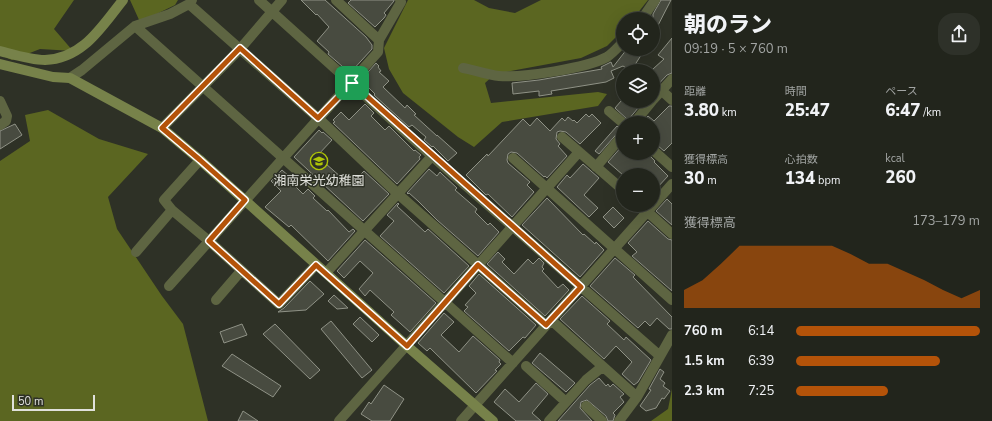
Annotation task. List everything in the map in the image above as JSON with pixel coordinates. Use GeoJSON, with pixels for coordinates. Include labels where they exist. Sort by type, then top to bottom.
{"type":"FeatureCollection","features":[{"type":"Feature","properties":{"kind":"street"},"geometry":{"type":"LineString","coordinates":[[0,51],[27,58],[46,60],[64,56],[79,50],[91,40],[123,0]]}},
{"type":"Feature","properties":{"kind":"street"},"geometry":{"type":"LineString","coordinates":[[259,0],[432,156],[660,356]]}},
{"type":"Feature","properties":{"kind":"street"},"geometry":{"type":"LineString","coordinates":[[162,128],[240,48],[282,0]]}},
{"type":"Feature","properties":{"kind":"street"},"geometry":{"type":"LineString","coordinates":[[336,0],[379,40]]}},
{"type":"Feature","properties":{"kind":"street"},"geometry":{"type":"LineString","coordinates":[[169,286],[318,118],[352,83],[378,52],[379,40],[401,2],[400,0]]}},
{"type":"Feature","properties":{"kind":"street"},"geometry":{"type":"LineString","coordinates":[[646,12],[654,0]]}},
{"type":"Feature","properties":{"kind":"street"},"geometry":{"type":"LineString","coordinates":[[70,78],[82,70],[135,26],[170,14],[191,2],[318,118],[397,193],[478,265],[637,397]]}},
{"type":"Feature","properties":{"kind":"street"},"geometry":{"type":"LineString","coordinates":[[135,26],[513,363]]}},
{"type":"Feature","properties":{"kind":"street"},"geometry":{"type":"LineString","coordinates":[[463,68],[499,76],[524,75],[552,71],[597,61],[608,56],[616,49]]}},
{"type":"Feature","properties":{"kind":"street"},"geometry":{"type":"LineString","coordinates":[[0,64],[53,77],[70,78],[162,128],[200,160],[316,265],[493,421]]}},
{"type":"Feature","properties":{"kind":"street"},"geometry":{"type":"LineString","coordinates":[[672,79],[661,90],[672,100]]}},
{"type":"Feature","properties":{"kind":"street"},"geometry":{"type":"LineString","coordinates":[[0,102],[7,116],[6,121],[0,125]]}},
{"type":"Feature","properties":{"kind":"street"},"geometry":{"type":"LineString","coordinates":[[640,116],[647,108]]}},
{"type":"Feature","properties":{"kind":"street"},"geometry":{"type":"LineString","coordinates":[[609,111],[616,117]]}},
{"type":"Feature","properties":{"kind":"street"},"geometry":{"type":"LineString","coordinates":[[562,137],[616,184]]}},
{"type":"Feature","properties":{"kind":"street"},"geometry":{"type":"LineString","coordinates":[[596,166],[616,143]]}},
{"type":"Feature","properties":{"kind":"street"},"geometry":{"type":"LineString","coordinates":[[339,421],[579,152]]}},
{"type":"Feature","properties":{"kind":"street"},"geometry":{"type":"LineString","coordinates":[[326,273],[432,156]]}},
{"type":"Feature","properties":{"kind":"street"},"geometry":{"type":"LineString","coordinates":[[660,156],[672,167]]}},
{"type":"Feature","properties":{"kind":"street"},"geometry":{"type":"LineString","coordinates":[[513,158],[672,300]]}},
{"type":"Feature","properties":{"kind":"street"},"geometry":{"type":"LineString","coordinates":[[200,160],[164,200],[172,210],[279,304],[316,265]]}},
{"type":"Feature","properties":{"kind":"street"},"geometry":{"type":"LineString","coordinates":[[660,194],[672,184]]}},
{"type":"Feature","properties":{"kind":"street"},"geometry":{"type":"LineString","coordinates":[[136,252],[172,210]]}},
{"type":"Feature","properties":{"kind":"street"},"geometry":{"type":"LineString","coordinates":[[461,421],[614,249],[641,212]]}},
{"type":"Feature","properties":{"kind":"street"},"geometry":{"type":"LineString","coordinates":[[648,212],[672,234]]}},
{"type":"Feature","properties":{"kind":"street"},"geometry":{"type":"LineString","coordinates":[[216,300],[241,271]]}},
{"type":"Feature","properties":{"kind":"street"},"geometry":{"type":"LineString","coordinates":[[619,421],[637,397],[672,335]]}},
{"type":"Feature","properties":{"kind":"street"},"geometry":{"type":"LineString","coordinates":[[526,366],[566,402]]}},
{"type":"Feature","properties":{"kind":"street"},"geometry":{"type":"LineString","coordinates":[[549,421],[586,380],[602,367]]}},
{"type":"Feature","properties":{"kind":"street"},"geometry":{"type":"LineString","coordinates":[[586,406],[602,421]]}},
{"type":"Feature","properties":{"kind":"green space"},"geometry":{"type":"Polygon","coordinates":[[[0,0],[74,0],[54,29],[73,51],[40,49],[12,60],[0,55],[0,0]]]}},
{"type":"Feature","properties":{"kind":"green space"},"geometry":{"type":"Polygon","coordinates":[[[130,0],[178,0],[175,5],[140,22],[130,0]]]}},
{"type":"Feature","properties":{"kind":"green space"},"geometry":{"type":"Polygon","coordinates":[[[408,0],[474,0],[489,8],[515,13],[541,0],[648,0],[639,12],[616,12],[616,37],[607,46],[581,58],[495,74],[485,83],[491,103],[598,92],[607,94],[598,106],[502,122],[474,147],[458,137],[403,93],[389,69],[384,48],[408,0]]]}},
{"type":"Feature","properties":{"kind":"green space"},"geometry":{"type":"Polygon","coordinates":[[[48,110],[99,139],[148,154],[108,197],[117,229],[162,296],[183,324],[208,421],[0,421],[0,161],[30,141],[25,115],[48,110]]]}},
{"type":"Feature","properties":{"kind":"green space"},"geometry":{"type":"Polygon","coordinates":[[[672,389],[672,421],[651,421],[668,409],[672,389]]]}},
{"type":"Feature","properties":{"kind":"building"},"geometry":{"type":"Polygon","coordinates":[[[301,0],[325,0],[366,37],[372,45],[372,49],[350,73],[328,54],[329,52],[317,41],[329,27],[301,0]]]}},
{"type":"Feature","properties":{"kind":"building"},"geometry":{"type":"Polygon","coordinates":[[[351,0],[394,1],[384,13],[386,15],[384,18],[375,27],[348,3],[351,0]]]}},
{"type":"Feature","properties":{"kind":"building"},"geometry":{"type":"Polygon","coordinates":[[[661,0],[671,0],[660,21],[660,12],[654,12],[661,0]]]}},
{"type":"Feature","properties":{"kind":"building"},"geometry":{"type":"Polygon","coordinates":[[[672,38],[672,73],[667,75],[660,82],[660,64],[658,64],[664,59],[660,56],[660,53],[672,38]]]}},
{"type":"Feature","properties":{"kind":"building"},"geometry":{"type":"Polygon","coordinates":[[[622,56],[641,56],[635,64],[616,64],[616,69],[611,71],[614,78],[606,82],[551,91],[552,94],[539,96],[539,91],[513,94],[512,83],[602,69],[601,67],[611,62],[613,67],[622,56]]]}},
{"type":"Feature","properties":{"kind":"building"},"geometry":{"type":"Polygon","coordinates":[[[376,63],[381,71],[379,72],[389,81],[383,87],[405,108],[407,105],[416,114],[414,115],[457,153],[448,161],[433,146],[432,147],[424,140],[426,137],[412,125],[409,127],[374,95],[375,94],[361,80],[376,63]]]}},
{"type":"Feature","properties":{"kind":"building"},"geometry":{"type":"Polygon","coordinates":[[[365,104],[374,113],[371,116],[385,130],[389,126],[414,151],[415,150],[421,155],[419,157],[420,159],[397,184],[333,123],[335,122],[333,120],[341,112],[349,120],[365,104]]]}},
{"type":"Feature","properties":{"kind":"building"},"geometry":{"type":"Polygon","coordinates":[[[669,106],[672,106],[672,143],[664,151],[660,148],[659,116],[669,106]]]}},
{"type":"Feature","properties":{"kind":"building"},"geometry":{"type":"Polygon","coordinates":[[[615,108],[638,108],[631,116],[624,116],[615,108]]]}},
{"type":"Feature","properties":{"kind":"building"},"geometry":{"type":"Polygon","coordinates":[[[586,114],[589,117],[592,114],[601,123],[580,144],[566,132],[557,132],[556,139],[560,144],[558,146],[567,156],[547,178],[517,153],[511,152],[508,154],[508,163],[530,182],[527,185],[534,192],[512,217],[488,194],[486,195],[466,175],[487,154],[488,156],[523,119],[530,126],[537,118],[550,131],[562,118],[565,121],[568,117],[577,123],[586,114]]]}},
{"type":"Feature","properties":{"kind":"building"},"geometry":{"type":"Polygon","coordinates":[[[15,124],[22,135],[0,149],[0,131],[15,124]]]}},
{"type":"Feature","properties":{"kind":"building"},"geometry":{"type":"Polygon","coordinates":[[[616,127],[616,135],[599,154],[595,151],[616,127]]]}},
{"type":"Feature","properties":{"kind":"building"},"geometry":{"type":"Polygon","coordinates":[[[319,130],[332,140],[317,156],[350,185],[364,171],[389,194],[363,221],[294,157],[319,130]]]}},
{"type":"Feature","properties":{"kind":"building"},"geometry":{"type":"Polygon","coordinates":[[[616,153],[616,160],[654,160],[660,168],[616,169],[608,162],[616,153]]]}},
{"type":"Feature","properties":{"kind":"building"},"geometry":{"type":"Polygon","coordinates":[[[583,164],[599,178],[584,195],[598,208],[589,217],[557,187],[567,175],[570,178],[583,164]]]}},
{"type":"Feature","properties":{"kind":"building"},"geometry":{"type":"Polygon","coordinates":[[[660,168],[668,176],[660,185],[660,168]]]}},
{"type":"Feature","properties":{"kind":"building"},"geometry":{"type":"Polygon","coordinates":[[[429,169],[437,176],[440,172],[457,188],[455,190],[477,209],[475,212],[488,225],[490,223],[499,232],[478,256],[409,193],[407,193],[429,169]]]}},
{"type":"Feature","properties":{"kind":"building"},"geometry":{"type":"Polygon","coordinates":[[[282,170],[291,178],[289,180],[303,194],[308,189],[315,196],[313,198],[327,211],[328,210],[349,232],[353,229],[355,231],[328,261],[291,225],[289,227],[265,207],[281,191],[271,181],[282,170]]]}},
{"type":"Feature","properties":{"kind":"building"},"geometry":{"type":"Polygon","coordinates":[[[547,198],[583,235],[584,234],[595,244],[596,242],[604,250],[580,277],[522,225],[547,198]]]}},
{"type":"Feature","properties":{"kind":"building"},"geometry":{"type":"Polygon","coordinates":[[[667,199],[672,204],[672,225],[657,212],[660,212],[660,207],[667,199]]]}},
{"type":"Feature","properties":{"kind":"building"},"geometry":{"type":"Polygon","coordinates":[[[398,203],[399,204],[397,206],[425,232],[428,229],[469,266],[444,293],[380,236],[394,221],[387,215],[398,203]]]}},
{"type":"Feature","properties":{"kind":"building"},"geometry":{"type":"Polygon","coordinates":[[[613,207],[616,212],[624,218],[614,228],[603,217],[613,207]]]}},
{"type":"Feature","properties":{"kind":"building"},"geometry":{"type":"Polygon","coordinates":[[[648,221],[668,239],[672,240],[672,291],[632,256],[637,252],[628,243],[648,221]]]}},
{"type":"Feature","properties":{"kind":"building"},"geometry":{"type":"Polygon","coordinates":[[[365,240],[436,303],[410,332],[391,315],[394,312],[370,290],[365,296],[359,289],[373,273],[360,261],[344,278],[337,271],[365,240]]]}},
{"type":"Feature","properties":{"kind":"building"},"geometry":{"type":"Polygon","coordinates":[[[498,252],[505,259],[502,262],[514,274],[528,259],[533,264],[539,258],[544,263],[542,267],[544,269],[542,271],[558,288],[563,284],[569,290],[545,316],[487,264],[498,252]]]}},
{"type":"Feature","properties":{"kind":"building"},"geometry":{"type":"Polygon","coordinates":[[[615,258],[635,275],[633,277],[672,317],[672,329],[669,329],[657,318],[650,326],[645,321],[638,328],[590,286],[615,258]]]}},
{"type":"Feature","properties":{"kind":"building"},"geometry":{"type":"Polygon","coordinates":[[[479,274],[536,325],[525,338],[523,337],[509,351],[464,311],[468,307],[465,305],[476,293],[469,286],[479,274]]]}},
{"type":"Feature","properties":{"kind":"building"},"geometry":{"type":"Polygon","coordinates":[[[310,281],[324,294],[306,310],[278,312],[284,308],[310,281]]]}},
{"type":"Feature","properties":{"kind":"building"},"geometry":{"type":"Polygon","coordinates":[[[334,295],[348,308],[337,309],[328,301],[334,295]]]}},
{"type":"Feature","properties":{"kind":"building"},"geometry":{"type":"Polygon","coordinates":[[[582,296],[610,321],[607,324],[624,340],[626,337],[651,360],[638,382],[634,385],[622,374],[632,362],[616,346],[604,359],[560,319],[582,296]]]}},
{"type":"Feature","properties":{"kind":"building"},"geometry":{"type":"Polygon","coordinates":[[[444,313],[454,322],[441,335],[459,352],[473,336],[500,360],[499,362],[501,364],[495,370],[497,371],[476,393],[430,348],[427,351],[418,343],[444,313]]]}},
{"type":"Feature","properties":{"kind":"building"},"geometry":{"type":"Polygon","coordinates":[[[360,317],[379,335],[372,342],[353,324],[360,317]]]}},
{"type":"Feature","properties":{"kind":"building"},"geometry":{"type":"Polygon","coordinates":[[[331,321],[372,370],[362,378],[321,329],[331,321]]]}},
{"type":"Feature","properties":{"kind":"building"},"geometry":{"type":"Polygon","coordinates":[[[242,324],[247,335],[224,343],[220,332],[242,324]]]}},
{"type":"Feature","properties":{"kind":"building"},"geometry":{"type":"Polygon","coordinates":[[[275,324],[320,370],[310,379],[263,334],[275,324]]]}},
{"type":"Feature","properties":{"kind":"building"},"geometry":{"type":"Polygon","coordinates":[[[540,353],[575,383],[566,392],[532,363],[540,353]]]}},
{"type":"Feature","properties":{"kind":"building"},"geometry":{"type":"Polygon","coordinates":[[[232,354],[281,386],[273,397],[222,366],[232,354]]]}},
{"type":"Feature","properties":{"kind":"building"},"geometry":{"type":"Polygon","coordinates":[[[660,369],[664,372],[660,379],[665,383],[663,386],[670,391],[664,399],[662,398],[656,408],[646,411],[640,406],[651,390],[649,389],[660,369]]]}},
{"type":"Feature","properties":{"kind":"building"},"geometry":{"type":"Polygon","coordinates":[[[599,378],[606,386],[608,384],[610,387],[613,384],[624,394],[620,397],[624,402],[613,413],[615,415],[613,421],[608,421],[606,416],[587,400],[581,402],[580,408],[592,421],[558,421],[590,385],[599,378]]]}},
{"type":"Feature","properties":{"kind":"building"},"geometry":{"type":"Polygon","coordinates":[[[536,383],[548,394],[532,413],[541,421],[516,421],[494,402],[505,389],[519,402],[536,383]]]}},
{"type":"Feature","properties":{"kind":"building"},"geometry":{"type":"Polygon","coordinates":[[[384,385],[404,399],[390,421],[372,421],[361,414],[369,402],[371,404],[384,385]]]}},
{"type":"Feature","properties":{"kind":"building"},"geometry":{"type":"Polygon","coordinates":[[[243,411],[258,421],[238,421],[243,411]]]}},
{"type":"Feature","properties":{"kind":"place","name":"湘南栄光幼稚園"},"geometry":{"type":"Point","coordinates":[319,161]}},
{"type":"Feature","properties":{"kind":"route"},"geometry":{"type":"LineString","coordinates":[[240,48],[318,118],[352,83],[432,156],[581,287],[546,325],[478,265],[407,346],[316,265],[279,304],[209,241],[245,200],[162,128],[240,48]]}}]}
